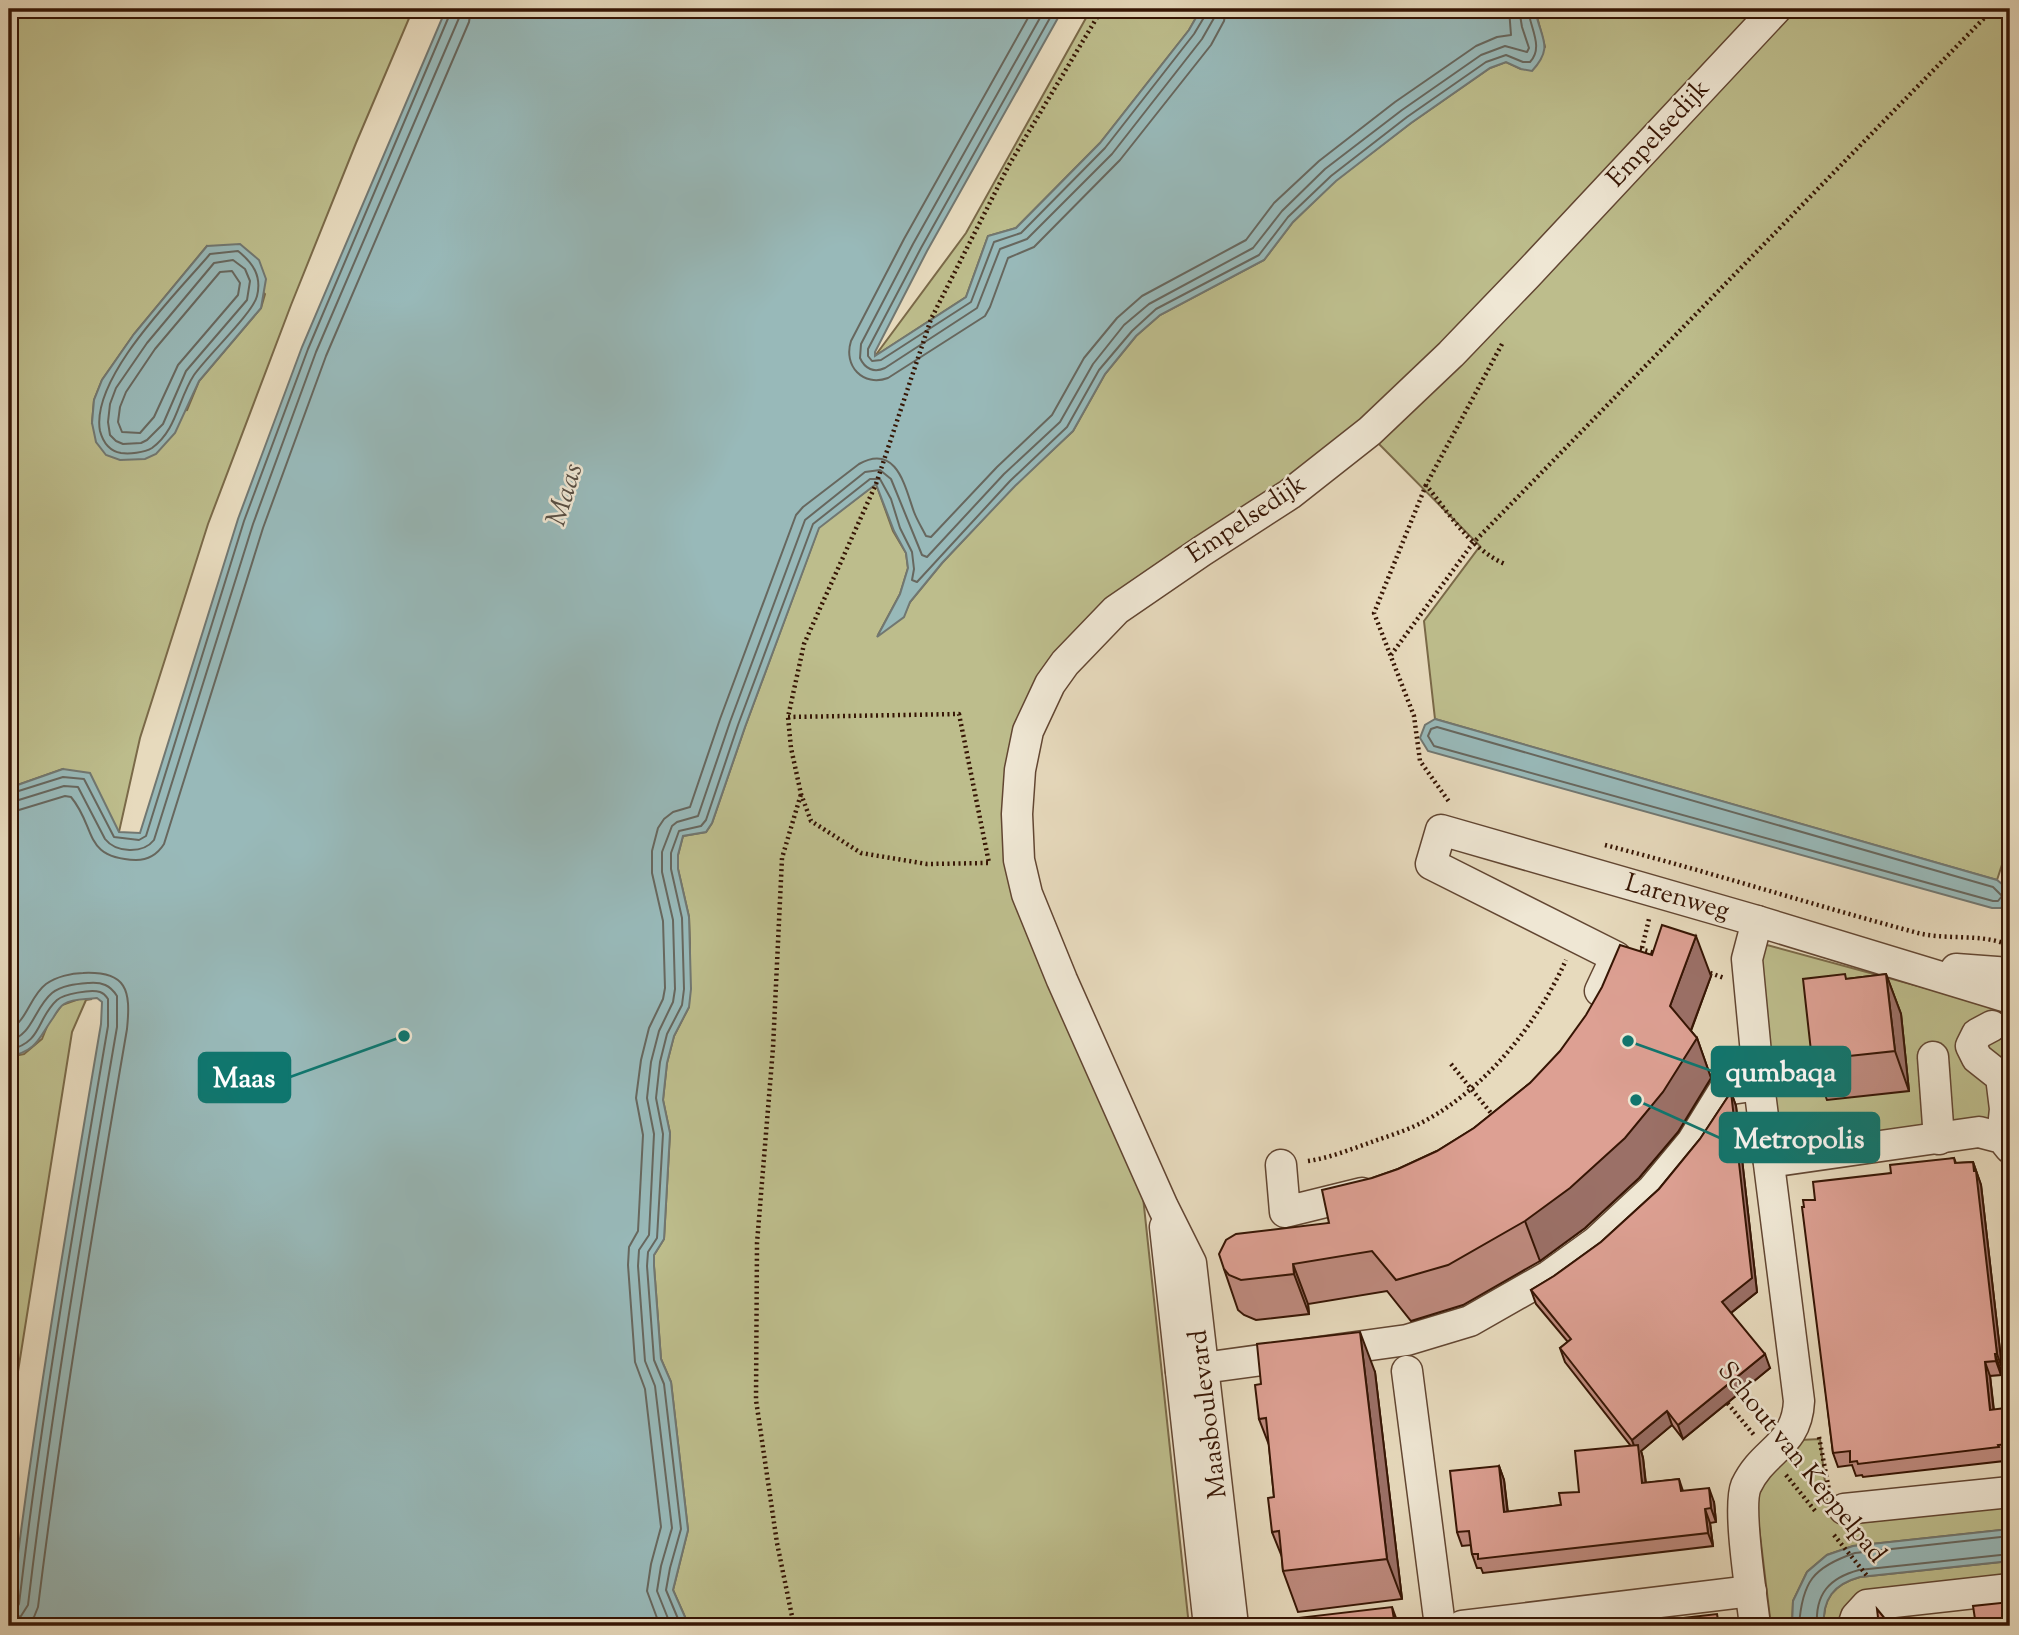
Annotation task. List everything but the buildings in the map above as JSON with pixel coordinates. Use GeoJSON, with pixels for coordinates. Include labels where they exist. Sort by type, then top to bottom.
{"type":"FeatureCollection","features":[{"type":"Feature","properties":{"kind":"street","name":"Empelsedijk"},"geometry":{"type":"LineString","coordinates":[[1132,1135],[1037,919],[1027,894],[1019,860],[1017,814],[1020,770],[1028,731],[1050,684],[1065,663],[1116,610],[1290,494],[1370,431],[1451,354],[1776,9]]}},
{"type":"Feature","properties":{"kind":"street","name":"Larenweg"},"geometry":{"type":"LineString","coordinates":[[1447,818],[1757,921],[2010,998]]}},
{"type":"Feature","properties":{"kind":"street"},"geometry":{"type":"LineString","coordinates":[[1447,818],[1431,864],[1616,957],[1587,1018]]}},
{"type":"Feature","properties":{"kind":"street"},"geometry":{"type":"LineString","coordinates":[[1755,1626],[1743,1511],[1745,1489],[1753,1472],[1791,1433],[1798,1417],[1799,1401],[1759,1085],[1749,982],[1747,959],[1757,921]]}},
{"type":"Feature","properties":{"kind":"street","name":"Larenweg"},"geometry":{"type":"LineString","coordinates":[[1914,968],[2010,973]]}},
{"type":"Feature","properties":{"kind":"street"},"geometry":{"type":"LineString","coordinates":[[1769,1162],[1979,1132],[2006,1143],[2001,1077],[1977,1058],[1971,1046],[1977,1034],[1992,1026]]}},
{"type":"Feature","properties":{"kind":"street"},"geometry":{"type":"LineString","coordinates":[[1933,1057],[1939,1139]]}},
{"type":"Feature","properties":{"kind":"street"},"geometry":{"type":"LineString","coordinates":[[1192,1370],[1407,1340],[1470,1321],[1549,1276],[1605,1233],[1652,1190],[1692,1142],[1724,1090],[1759,1085]]}},
{"type":"Feature","properties":{"kind":"street","name":"Maasboulevard"},"geometry":{"type":"LineString","coordinates":[[1132,1135],[1163,1207],[1233,1626]]}},
{"type":"Feature","properties":{"kind":"street"},"geometry":{"type":"LineString","coordinates":[[1281,1166],[1285,1212],[1387,1185]]}},
{"type":"Feature","properties":{"kind":"street","name":"Maasboulevard"},"geometry":{"type":"LineString","coordinates":[[1192,1370],[1209,1626]]}},
{"type":"Feature","properties":{"kind":"street"},"geometry":{"type":"LineString","coordinates":[[1407,1371],[1447,1623],[1751,1591]]}},
{"type":"Feature","properties":{"kind":"street"},"geometry":{"type":"LineString","coordinates":[[1831,1521],[2010,1492]]}},
{"type":"Feature","properties":{"kind":"street"},"geometry":{"type":"LineString","coordinates":[[1853,1626],[1856,1617],[1867,1605],[2010,1589]]}},
{"type":"Feature","properties":{"kind":"path"},"geometry":{"type":"LineString","coordinates":[[1019,860],[927,864],[861,853],[811,821],[801,794],[791,748],[788,717],[804,644],[876,484],[931,319],[1009,165],[1102,9]]}},
{"type":"Feature","properties":{"kind":"path"},"geometry":{"type":"LineString","coordinates":[[1391,655],[1473,543],[1993,9]]}},
{"type":"Feature","properties":{"kind":"path"},"geometry":{"type":"LineString","coordinates":[[1447,818],[1420,761],[1414,716],[1374,613],[1426,485],[1507,335]]}},
{"type":"Feature","properties":{"kind":"path"},"geometry":{"type":"LineString","coordinates":[[1426,485],[1473,543],[1489,557],[1504,564]]}},
{"type":"Feature","properties":{"kind":"path"},"geometry":{"type":"LineString","coordinates":[[788,717],[959,714],[988,863]]}},
{"type":"Feature","properties":{"kind":"path"},"geometry":{"type":"LineString","coordinates":[[794,1626],[777,1543],[756,1400],[757,1242],[774,1048],[782,858],[801,794]]}},
{"type":"Feature","properties":{"kind":"path"},"geometry":{"type":"LineString","coordinates":[[1600,844],[1921,933],[1950,939],[1995,940],[2010,946]]}},
{"type":"Feature","properties":{"kind":"path"},"geometry":{"type":"LineString","coordinates":[[1281,1166],[1325,1159],[1419,1124],[1472,1089],[1508,1052],[1554,987],[1576,937]]}},
{"type":"Feature","properties":{"kind":"path"},"geometry":{"type":"LineString","coordinates":[[1616,957],[1642,948],[1665,957]]}},
{"type":"Feature","properties":{"kind":"path"},"geometry":{"type":"LineString","coordinates":[[1700,969],[1723,978],[1749,982]]}},
{"type":"Feature","properties":{"kind":"path"},"geometry":{"type":"LineString","coordinates":[[1451,1064],[1499,1123]]}},
{"type":"Feature","properties":{"kind":"path","name":"Schout van Keppelpad"},"geometry":{"type":"LineString","coordinates":[[1718,1391],[1770,1455],[1831,1521],[1874,1584]]}},
{"type":"Feature","properties":{"kind":"path"},"geometry":{"type":"LineString","coordinates":[[1798,1417],[1819,1434],[1831,1521]]}},
{"type":"Feature","properties":{"kind":"path"},"geometry":{"type":"LineString","coordinates":[[1389,1623],[1447,1623]]}},
{"type":"Feature","properties":{"kind":"green space"},"geometry":{"type":"Polygon","coordinates":[[[9,9],[413,9],[291,305],[208,524],[140,738],[119,832],[63,769],[9,788],[9,9]],[[207,246],[134,334],[102,380],[94,400],[92,423],[187,410],[199,381],[261,308],[265,294],[207,246]]]}},
{"type":"Feature","properties":{"kind":"green space"},"geometry":{"type":"Polygon","coordinates":[[[1091,9],[1201,9],[1189,30],[1100,143],[1016,228],[988,236],[966,297],[875,356],[966,233],[1091,9]]]}},
{"type":"Feature","properties":{"kind":"green space"},"geometry":{"type":"Polygon","coordinates":[[[1535,9],[1763,9],[1470,320],[1336,447],[1096,615],[1005,808],[1143,1197],[1189,1626],[689,1626],[673,1590],[688,1530],[671,1382],[661,1359],[654,1266],[654,1255],[664,1239],[670,1133],[663,1100],[667,1063],[674,1036],[689,1007],[689,917],[678,869],[678,855],[683,836],[706,832],[712,823],[819,527],[876,484],[893,531],[906,553],[908,568],[900,594],[878,635],[903,617],[910,602],[942,563],[1015,485],[1073,431],[1105,374],[1136,336],[1160,315],[1264,260],[1293,222],[1335,181],[1490,68],[1506,62],[1521,69],[1545,47],[1535,9]]]}},
{"type":"Feature","properties":{"kind":"green space"},"geometry":{"type":"Polygon","coordinates":[[[1791,9],[2010,9],[2010,840],[1997,880],[1435,719],[1424,621],[1480,546],[1375,440],[1483,333],[1791,9]]]}},
{"type":"Feature","properties":{"kind":"green space"},"geometry":{"type":"Polygon","coordinates":[[[1767,945],[2010,1011],[2010,1130],[1786,1149],[1776,1138],[1757,956],[1767,945]]]}},
{"type":"Feature","properties":{"kind":"green space"},"geometry":{"type":"Polygon","coordinates":[[[79,999],[92,999],[86,1000],[72,1032],[9,1428],[9,1057],[24,1054],[42,1039],[48,1024],[62,1005],[79,999]]]}},
{"type":"Feature","properties":{"kind":"green space"},"geometry":{"type":"Polygon","coordinates":[[[1820,1439],[1827,1500],[1837,1520],[1848,1524],[2010,1506],[2010,1529],[1853,1546],[1827,1555],[1807,1572],[1793,1601],[1792,1626],[1771,1626],[1757,1510],[1759,1493],[1767,1478],[1800,1440],[1820,1439]]]}},
{"type":"Feature","properties":{"kind":"green space"},"geometry":{"type":"Polygon","coordinates":[[[2010,1561],[2010,1580],[1844,1626],[1824,1626],[1828,1600],[1837,1588],[1851,1580],[2010,1561]]]}},
{"type":"Feature","properties":{"kind":"water"},"geometry":{"type":"Polygon","coordinates":[[[446,9],[1063,9],[927,251],[875,356],[966,297],[988,236],[1016,228],[1100,143],[1189,30],[1201,9],[1535,9],[1544,48],[1543,55],[1532,71],[1506,62],[1490,68],[1411,123],[1336,181],[1293,222],[1264,260],[1160,315],[1136,336],[1105,374],[1073,431],[1015,486],[942,563],[910,602],[904,617],[877,637],[900,594],[908,568],[906,553],[894,531],[876,484],[819,528],[712,823],[706,832],[683,836],[678,855],[678,869],[689,917],[691,989],[689,1007],[674,1036],[667,1063],[663,1100],[670,1133],[664,1239],[654,1255],[654,1266],[661,1359],[671,1382],[688,1530],[673,1590],[689,1626],[9,1626],[40,1399],[101,1024],[102,1002],[97,998],[64,1004],[32,1047],[9,1057],[9,788],[63,769],[90,773],[119,832],[140,833],[238,519],[302,347],[446,9]]]}},
{"type":"Feature","properties":{"kind":"water"},"geometry":{"type":"Polygon","coordinates":[[[240,244],[259,260],[266,279],[261,308],[199,381],[175,433],[156,454],[145,459],[120,460],[106,455],[96,442],[92,423],[94,400],[102,380],[134,334],[207,246],[240,244]]]}},
{"type":"Feature","properties":{"kind":"water"},"geometry":{"type":"Polygon","coordinates":[[[1435,719],[1997,880],[2007,888],[2009,899],[2001,908],[1992,908],[1428,751],[1420,738],[1425,725],[1435,719]]]}},
{"type":"Feature","properties":{"kind":"water"},"geometry":{"type":"Polygon","coordinates":[[[2010,1529],[2010,1561],[1860,1577],[1843,1584],[1832,1594],[1825,1608],[1824,1626],[1792,1626],[1793,1601],[1807,1572],[1827,1555],[1853,1546],[2010,1529]]]}},
{"type":"Feature","properties":{"kind":"place","name":"Maas"},"geometry":{"type":"Point","coordinates":[404,1036]}},
{"type":"Feature","properties":{"kind":"place","name":"qumbaqa"},"geometry":{"type":"Point","coordinates":[1628,1041]}},
{"type":"Feature","properties":{"kind":"place","name":"Metropolis"},"geometry":{"type":"Point","coordinates":[1636,1100]}}]}
